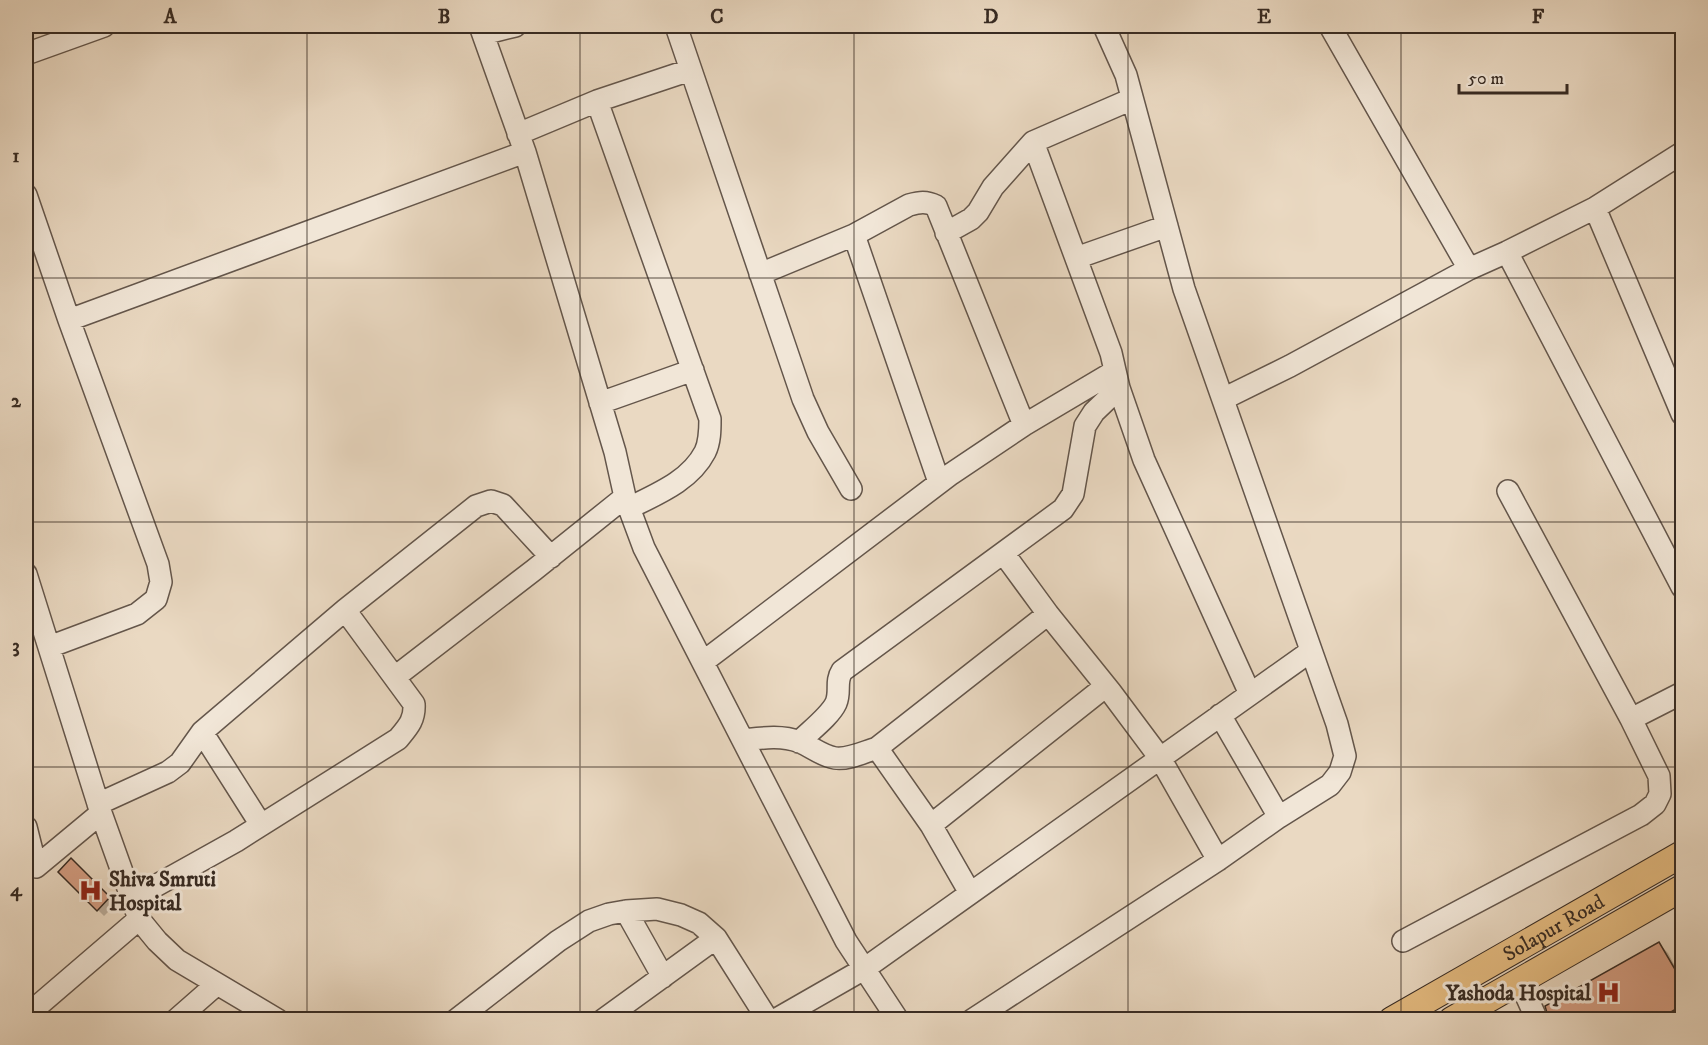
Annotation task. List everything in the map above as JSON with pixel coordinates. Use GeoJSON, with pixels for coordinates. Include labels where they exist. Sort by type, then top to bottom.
{"type":"FeatureCollection","features":[{"type":"Feature","properties":{"kind":"main road","name":"Solapur Road"},"geometry":{"type":"LineString","coordinates":[[1392,1020],[1683,854]]}},
{"type":"Feature","properties":{"kind":"main road","name":"Solapur Road"},"geometry":{"type":"LineString","coordinates":[[1452,1020],[1683,888]]}},
{"type":"Feature","properties":{"kind":"street"},"geometry":{"type":"LineString","coordinates":[[26,54],[104,26]]}},
{"type":"Feature","properties":{"kind":"street"},"geometry":{"type":"LineString","coordinates":[[515,26],[481,30],[521,143],[615,452],[627,502],[644,548],[846,941],[898,1020]]}},
{"type":"Feature","properties":{"kind":"street"},"geometry":{"type":"LineString","coordinates":[[676,26],[803,399],[818,432],[851,489]]}},
{"type":"Feature","properties":{"kind":"street"},"geometry":{"type":"LineString","coordinates":[[972,1020],[1218,860],[1330,784],[1340,772],[1345,756],[1337,724],[1184,289],[1126,75],[1104,26]]}},
{"type":"Feature","properties":{"kind":"street"},"geometry":{"type":"LineString","coordinates":[[1330,26],[1469,269]]}},
{"type":"Feature","properties":{"kind":"street"},"geometry":{"type":"LineString","coordinates":[[69,320],[521,143],[597,101],[690,70]]}},
{"type":"Feature","properties":{"kind":"street"},"geometry":{"type":"LineString","coordinates":[[946,232],[971,219],[978,212],[993,188],[1033,142],[1132,99]]}},
{"type":"Feature","properties":{"kind":"street"},"geometry":{"type":"LineString","coordinates":[[396,677],[550,557],[627,502],[675,485],[705,452],[709,438],[710,419],[597,101]]}},
{"type":"Feature","properties":{"kind":"street"},"geometry":{"type":"LineString","coordinates":[[1033,142],[1111,353],[1117,380],[1144,460],[1250,694]]}},
{"type":"Feature","properties":{"kind":"street"},"geometry":{"type":"LineString","coordinates":[[1223,399],[1290,366],[1469,269],[1595,208],[1683,153]]}},
{"type":"Feature","properties":{"kind":"street"},"geometry":{"type":"LineString","coordinates":[[26,195],[158,564],[161,582],[156,598],[137,614],[49,648]]}},
{"type":"Feature","properties":{"kind":"street"},"geometry":{"type":"LineString","coordinates":[[760,274],[854,235],[909,205],[927,202],[936,206],[1024,425]]}},
{"type":"Feature","properties":{"kind":"street"},"geometry":{"type":"LineString","coordinates":[[1595,208],[1683,414]]}},
{"type":"Feature","properties":{"kind":"street"},"geometry":{"type":"LineString","coordinates":[[1076,258],[1167,226]]}},
{"type":"Feature","properties":{"kind":"street"},"geometry":{"type":"LineString","coordinates":[[854,235],[939,482]]}},
{"type":"Feature","properties":{"kind":"street"},"geometry":{"type":"LineString","coordinates":[[1507,252],[1683,587]]}},
{"type":"Feature","properties":{"kind":"street"},"geometry":{"type":"LineString","coordinates":[[600,403],[693,370]]}},
{"type":"Feature","properties":{"kind":"street"},"geometry":{"type":"LineString","coordinates":[[703,662],[939,482],[1024,425],[1117,380]]}},
{"type":"Feature","properties":{"kind":"street"},"geometry":{"type":"LineString","coordinates":[[800,742],[833,708],[839,694],[837,684],[842,671],[1063,509],[1073,494],[1085,426],[1117,380]]}},
{"type":"Feature","properties":{"kind":"street"},"geometry":{"type":"LineString","coordinates":[[1403,941],[1641,815],[1655,804],[1660,794],[1659,776],[1631,718],[1508,491]]}},
{"type":"Feature","properties":{"kind":"street"},"geometry":{"type":"LineString","coordinates":[[31,872],[100,809],[168,772],[180,762],[202,732],[345,610],[476,506],[491,501],[503,505],[550,557]]}},
{"type":"Feature","properties":{"kind":"street"},"geometry":{"type":"LineString","coordinates":[[1004,554],[1160,758],[1218,860]]}},
{"type":"Feature","properties":{"kind":"street"},"geometry":{"type":"LineString","coordinates":[[26,574],[100,809],[139,919],[177,960],[278,1020]]}},
{"type":"Feature","properties":{"kind":"street"},"geometry":{"type":"LineString","coordinates":[[132,898],[236,841],[398,739],[415,716],[414,704],[345,610]]}},
{"type":"Feature","properties":{"kind":"street"},"geometry":{"type":"LineString","coordinates":[[743,740],[772,736],[800,742],[834,758],[844,758],[876,748],[1048,614]]}},
{"type":"Feature","properties":{"kind":"street"},"geometry":{"type":"LineString","coordinates":[[775,1020],[864,969],[1311,651]]}},
{"type":"Feature","properties":{"kind":"street"},"geometry":{"type":"LineString","coordinates":[[931,825],[1106,686]]}},
{"type":"Feature","properties":{"kind":"street"},"geometry":{"type":"LineString","coordinates":[[1631,718],[1683,693]]}},
{"type":"Feature","properties":{"kind":"street"},"geometry":{"type":"LineString","coordinates":[[1220,715],[1279,817]]}},
{"type":"Feature","properties":{"kind":"street"},"geometry":{"type":"LineString","coordinates":[[202,732],[261,825]]}},
{"type":"Feature","properties":{"kind":"street"},"geometry":{"type":"LineString","coordinates":[[876,748],[931,825],[970,893]]}},
{"type":"Feature","properties":{"kind":"street"},"geometry":{"type":"LineString","coordinates":[[26,827],[31,872]]}},
{"type":"Feature","properties":{"kind":"street"},"geometry":{"type":"LineString","coordinates":[[456,1020],[558,941],[589,921],[626,910],[657,909],[681,915],[699,923],[716,938],[768,1020]]}},
{"type":"Feature","properties":{"kind":"street"},"geometry":{"type":"LineString","coordinates":[[626,910],[663,977]]}},
{"type":"Feature","properties":{"kind":"street"},"geometry":{"type":"LineString","coordinates":[[29,1005],[139,919]]}},
{"type":"Feature","properties":{"kind":"street"},"geometry":{"type":"LineString","coordinates":[[603,1020],[716,938]]}},
{"type":"Feature","properties":{"kind":"street"},"geometry":{"type":"LineString","coordinates":[[1520,982],[1537,1020]]}},
{"type":"Feature","properties":{"kind":"street"},"geometry":{"type":"LineString","coordinates":[[176,1020],[218,984]]}},
{"type":"Feature","properties":{"kind":"building"},"geometry":{"type":"Polygon","coordinates":[[[71,858],[110,897],[97,911],[58,872],[71,858]]]}},
{"type":"Feature","properties":{"kind":"building"},"geometry":{"type":"Polygon","coordinates":[[[1659,942],[1683,983],[1683,1005],[1657,1020],[1549,1020],[1545,1006],[1659,942]]]}},
{"type":"Feature","properties":{"kind":"place","name":"Shiva Smruti Hospital"},"geometry":{"type":"Point","coordinates":[91,891]}},
{"type":"Feature","properties":{"kind":"place","name":"Yashoda Hospital"},"geometry":{"type":"Point","coordinates":[1609,993]}}]}
